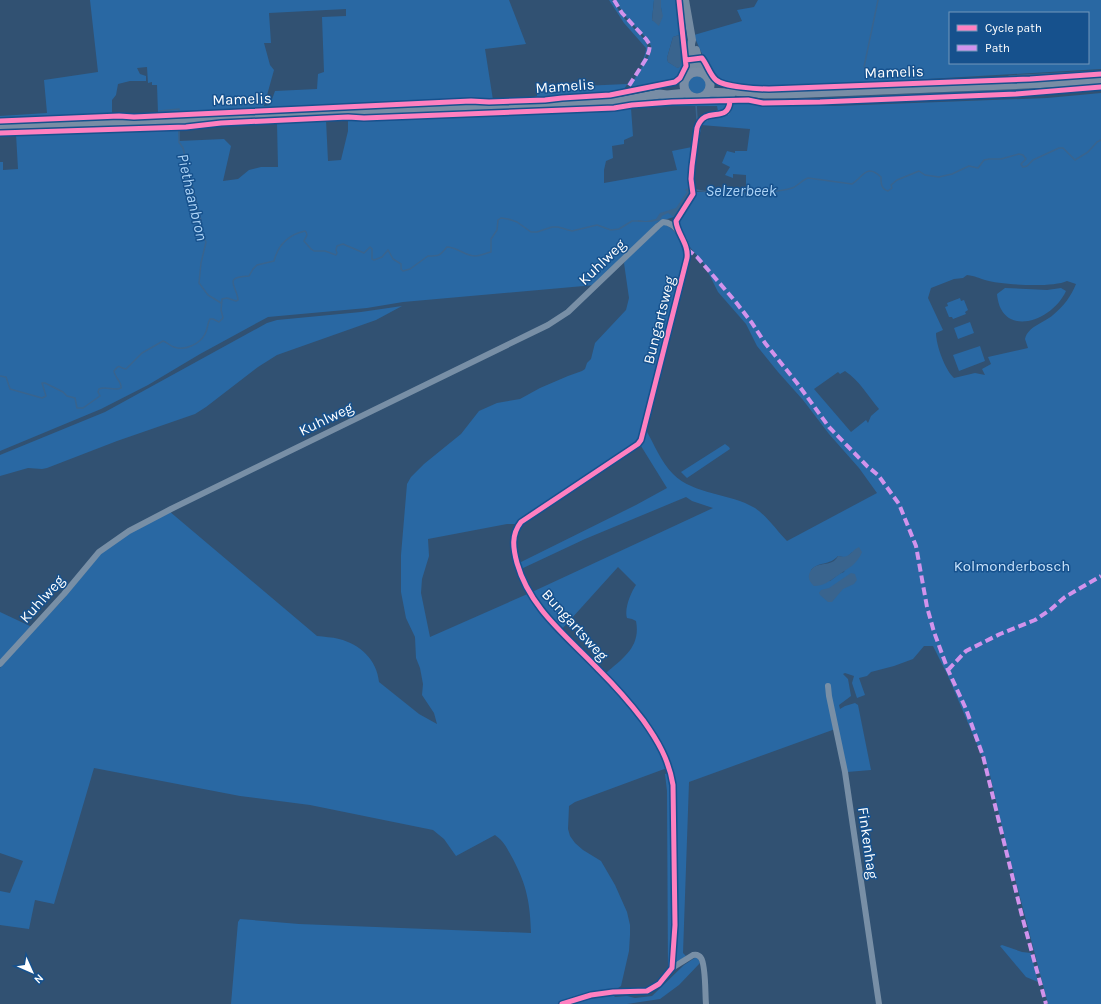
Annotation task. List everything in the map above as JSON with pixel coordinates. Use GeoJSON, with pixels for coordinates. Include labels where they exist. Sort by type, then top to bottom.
{"type":"FeatureCollection","features":[{"type":"Feature","properties":{"kind":"main road"},"geometry":{"type":"LineString","coordinates":[[697,71],[702,72],[708,77],[710,82],[708,92],[703,97],[692,97],[687,93],[684,83],[687,77],[692,73],[697,71]]}},
{"type":"Feature","properties":{"kind":"main road","name":"Mamelis"},"geometry":{"type":"LineString","coordinates":[[708,92],[733,91],[785,94],[1101,81]]}},
{"type":"Feature","properties":{"kind":"main road","name":"Mamelis"},"geometry":{"type":"LineString","coordinates":[[710,82],[729,88],[733,91]]}},
{"type":"Feature","properties":{"kind":"main road","name":"Mamelis"},"geometry":{"type":"LineString","coordinates":[[0,128],[613,102],[660,94],[684,83]]}},
{"type":"Feature","properties":{"kind":"main road","name":"Mamelis"},"geometry":{"type":"LineString","coordinates":[[660,94],[668,95],[687,93]]}},
{"type":"Feature","properties":{"kind":"street"},"geometry":{"type":"LineString","coordinates":[[685,0],[692,40],[694,42],[702,72]]}},
{"type":"Feature","properties":{"kind":"street"},"geometry":{"type":"LineString","coordinates":[[692,40],[690,44],[694,64],[692,73]]}},
{"type":"Feature","properties":{"kind":"street"},"geometry":{"type":"LineString","coordinates":[[691,184],[693,154],[699,122],[711,115],[727,112],[733,91]]}},
{"type":"Feature","properties":{"kind":"street","name":"Kuhlweg"},"geometry":{"type":"LineString","coordinates":[[0,664],[64,594],[92,559],[123,534],[171,509],[548,325],[568,312],[663,222],[666,222],[677,230]]}},
{"type":"Feature","properties":{"kind":"street","name":"Bungartsweg"},"geometry":{"type":"LineString","coordinates":[[672,968],[674,963],[674,820],[673,785],[669,763],[653,734],[642,718],[601,671],[566,636],[532,598],[522,578],[513,546],[516,532],[521,522],[638,444],[641,440],[688,255],[685,245],[677,230]]}},
{"type":"Feature","properties":{"kind":"street","name":"Finkenhag"},"geometry":{"type":"LineString","coordinates":[[828,686],[845,772],[879,1004]]}},
{"type":"Feature","properties":{"kind":"street"},"geometry":{"type":"LineString","coordinates":[[562,1004],[591,995],[647,991],[659,984],[672,968],[697,954],[700,956],[703,964],[706,1004]]}},
{"type":"Feature","properties":{"kind":"green space"},"geometry":{"type":"Polygon","coordinates":[[[90,0],[509,0],[526,44],[485,49],[493,100],[471,98],[348,104],[349,119],[585,112],[624,108],[625,104],[680,95],[695,100],[701,100],[714,94],[728,94],[727,108],[724,111],[718,111],[717,106],[650,106],[631,108],[633,136],[624,140],[624,144],[612,146],[613,158],[606,161],[604,183],[677,170],[672,151],[692,147],[688,190],[692,191],[687,202],[677,216],[658,222],[595,285],[403,302],[367,308],[268,317],[200,354],[148,385],[101,409],[0,451],[0,162],[3,162],[3,170],[18,169],[16,134],[0,135],[0,116],[47,113],[44,80],[98,72],[90,0]],[[346,9],[269,13],[271,43],[264,43],[270,65],[274,70],[264,106],[270,105],[275,91],[317,89],[318,74],[324,72],[322,17],[346,16],[346,9]],[[147,67],[137,68],[140,74],[146,76],[146,81],[130,81],[118,84],[116,95],[112,100],[112,115],[158,113],[157,85],[152,85],[152,82],[148,83],[147,67]],[[348,119],[326,120],[328,161],[341,160],[348,131],[348,119]],[[277,123],[178,128],[179,141],[224,139],[231,146],[223,181],[238,179],[249,170],[261,167],[278,167],[277,123]]]}},
{"type":"Feature","properties":{"kind":"green space"},"geometry":{"type":"Polygon","coordinates":[[[609,0],[612,0],[624,18],[645,40],[648,51],[639,66],[644,57],[646,48],[624,23],[609,0]]]}},
{"type":"Feature","properties":{"kind":"green space"},"geometry":{"type":"Polygon","coordinates":[[[615,0],[654,0],[652,20],[659,24],[662,14],[661,0],[676,0],[683,64],[682,70],[677,78],[669,82],[668,80],[665,81],[662,84],[631,90],[634,87],[630,86],[651,52],[651,46],[647,39],[626,17],[615,0]],[[679,35],[673,37],[667,58],[668,62],[678,68],[681,63],[679,35]]]}},
{"type":"Feature","properties":{"kind":"green space"},"geometry":{"type":"Polygon","coordinates":[[[758,0],[1101,0],[1101,69],[843,85],[769,87],[725,82],[715,73],[702,55],[694,35],[742,21],[737,10],[754,7],[758,0]]]}},
{"type":"Feature","properties":{"kind":"green space"},"geometry":{"type":"Polygon","coordinates":[[[633,76],[622,92],[607,95],[533,99],[533,97],[537,96],[537,88],[627,84],[633,76]]]}},
{"type":"Feature","properties":{"kind":"green space"},"geometry":{"type":"Polygon","coordinates":[[[693,76],[701,76],[706,81],[704,92],[701,94],[693,94],[688,89],[688,81],[693,76]]]}},
{"type":"Feature","properties":{"kind":"green space","name":"Kolmonderbosch"},"geometry":{"type":"Polygon","coordinates":[[[1101,93],[1101,1004],[1048,1004],[1006,844],[990,775],[948,676],[933,646],[924,646],[913,659],[871,672],[867,676],[859,678],[865,695],[857,698],[852,683],[854,676],[845,673],[843,674],[848,679],[851,696],[839,705],[840,709],[855,703],[858,705],[871,770],[847,772],[838,728],[689,782],[683,953],[686,956],[678,965],[676,961],[677,802],[676,788],[671,765],[660,739],[652,727],[606,673],[629,651],[636,638],[637,630],[636,621],[627,618],[626,614],[628,601],[636,585],[618,567],[562,629],[601,673],[651,734],[667,768],[575,802],[569,806],[568,829],[570,836],[575,843],[583,850],[601,861],[615,885],[627,912],[630,925],[629,951],[621,986],[611,993],[615,997],[627,996],[635,998],[652,996],[684,965],[696,957],[698,958],[700,963],[679,985],[660,999],[627,1004],[231,1004],[238,922],[240,919],[299,924],[531,933],[530,913],[522,878],[504,843],[495,835],[456,856],[444,839],[433,830],[310,805],[240,796],[94,768],[54,904],[35,900],[29,929],[0,925],[0,891],[10,893],[23,861],[0,853],[0,668],[35,628],[61,602],[101,553],[130,533],[169,511],[317,636],[331,637],[347,641],[360,649],[371,660],[378,674],[379,682],[419,714],[437,724],[434,713],[422,695],[423,684],[420,668],[416,658],[415,637],[406,618],[401,592],[401,555],[407,484],[411,477],[424,464],[461,434],[479,411],[497,403],[520,399],[540,388],[585,369],[587,363],[591,359],[595,343],[626,310],[629,298],[624,263],[664,224],[672,229],[678,236],[686,254],[646,430],[661,458],[669,469],[682,481],[691,486],[735,499],[755,508],[768,519],[787,541],[877,493],[859,468],[829,434],[803,400],[757,346],[746,324],[718,292],[704,264],[689,246],[678,221],[695,192],[746,192],[746,175],[733,174],[733,178],[725,175],[730,167],[722,163],[727,151],[735,153],[735,151],[747,151],[750,129],[701,125],[709,119],[729,112],[733,107],[733,102],[784,106],[835,106],[1047,98],[1101,93]],[[967,275],[963,278],[954,279],[931,288],[928,298],[943,330],[936,333],[939,350],[947,369],[954,378],[975,373],[985,375],[982,369],[991,364],[988,357],[1028,348],[1025,339],[1029,331],[1061,308],[1076,284],[1067,281],[1039,285],[1014,284],[993,282],[967,275]],[[845,371],[840,374],[838,372],[814,389],[851,432],[866,420],[868,423],[871,416],[879,409],[850,375],[845,371]],[[641,446],[601,472],[563,492],[517,524],[507,524],[428,539],[429,556],[422,579],[421,593],[430,637],[532,592],[713,508],[692,501],[686,497],[585,539],[521,569],[519,563],[667,488],[641,446]],[[852,552],[847,556],[838,556],[831,561],[817,565],[811,570],[830,581],[844,572],[852,552]]]}},
{"type":"Feature","properties":{"kind":"green space"},"geometry":{"type":"Polygon","coordinates":[[[1005,288],[1047,290],[1061,288],[1066,291],[1059,302],[1050,311],[1028,321],[1017,321],[1008,317],[1001,308],[997,294],[1005,288]]]}},
{"type":"Feature","properties":{"kind":"green space"},"geometry":{"type":"Polygon","coordinates":[[[960,298],[961,301],[964,300],[968,310],[965,312],[966,314],[953,319],[952,317],[949,317],[945,307],[948,306],[947,303],[960,298]]]}},
{"type":"Feature","properties":{"kind":"green space"},"geometry":{"type":"Polygon","coordinates":[[[402,306],[376,320],[277,355],[258,367],[195,414],[117,441],[47,468],[28,468],[0,476],[0,455],[105,412],[267,323],[277,320],[361,312],[402,306]]]}},
{"type":"Feature","properties":{"kind":"green space"},"geometry":{"type":"Polygon","coordinates":[[[970,322],[974,333],[958,339],[954,328],[970,322]]]}},
{"type":"Feature","properties":{"kind":"green space"},"geometry":{"type":"Polygon","coordinates":[[[980,346],[985,361],[959,371],[953,355],[980,346]]]}},
{"type":"Feature","properties":{"kind":"green space"},"geometry":{"type":"Polygon","coordinates":[[[725,444],[730,449],[687,478],[681,472],[725,444]]]}},
{"type":"Feature","properties":{"kind":"green space"},"geometry":{"type":"Polygon","coordinates":[[[0,612],[32,627],[0,662],[0,612]]]}},
{"type":"Feature","properties":{"kind":"green space"},"geometry":{"type":"Polygon","coordinates":[[[668,773],[671,782],[673,883],[672,963],[668,974],[667,791],[665,774],[668,773]]]}},
{"type":"Feature","properties":{"kind":"green space"},"geometry":{"type":"Polygon","coordinates":[[[1002,945],[1022,952],[1031,953],[1038,982],[1026,977],[1000,946],[1002,945]]]}},
{"type":"Feature","properties":{"kind":"shaded area"},"geometry":{"type":"Polygon","coordinates":[[[654,0],[661,0],[663,16],[659,26],[652,20],[654,0]]]}},
{"type":"Feature","properties":{"kind":"shaded area"},"geometry":{"type":"Polygon","coordinates":[[[679,35],[681,63],[680,67],[677,68],[668,62],[667,58],[673,37],[679,35]]]}},
{"type":"Feature","properties":{"kind":"shaded area"},"geometry":{"type":"Polygon","coordinates":[[[688,188],[707,191],[691,192],[677,216],[674,217],[668,213],[662,216],[660,220],[638,222],[638,220],[646,221],[656,219],[660,213],[676,208],[687,192],[685,190],[688,188]]]}},
{"type":"Feature","properties":{"kind":"shaded area"},"geometry":{"type":"Polygon","coordinates":[[[859,547],[862,552],[858,560],[852,566],[832,580],[823,584],[814,586],[811,583],[809,580],[809,574],[812,569],[818,565],[834,561],[838,556],[845,557],[859,547]]]}},
{"type":"Feature","properties":{"kind":"shaded area"},"geometry":{"type":"Polygon","coordinates":[[[851,573],[855,574],[857,580],[854,584],[843,589],[832,602],[828,602],[820,595],[819,593],[821,590],[829,588],[851,573]]]}},
{"type":"Feature","properties":{"kind":"waterway"},"geometry":{"type":"LineString","coordinates":[[864,67],[878,0]]}},
{"type":"Feature","properties":{"kind":"waterway"},"geometry":{"type":"LineString","coordinates":[[1062,80],[1063,73],[1101,71]]}},
{"type":"Feature","properties":{"kind":"waterway"},"geometry":{"type":"LineString","coordinates":[[1009,76],[1063,73]]}},
{"type":"Feature","properties":{"kind":"waterway"},"geometry":{"type":"LineString","coordinates":[[787,100],[1060,88],[1061,86]]}},
{"type":"Feature","properties":{"kind":"waterway"},"geometry":{"type":"LineString","coordinates":[[696,104],[697,119]]}},
{"type":"Feature","properties":{"kind":"waterway","name":"Piethaanbron"},"geometry":{"type":"LineString","coordinates":[[159,111],[179,109],[179,111]]}},
{"type":"Feature","properties":{"kind":"waterway","name":"Piethaanbron"},"geometry":{"type":"LineString","coordinates":[[179,129],[179,142],[183,148],[201,221],[202,234],[206,242],[201,263],[199,283],[208,295],[221,303]]}},
{"type":"Feature","properties":{"kind":"waterway","name":"Selzerbeek"},"geometry":{"type":"LineString","coordinates":[[705,192],[739,190],[746,193],[762,193],[792,188],[808,178],[852,184],[868,171],[872,171],[881,177],[881,184],[888,191],[892,188],[891,185],[897,180],[919,171],[925,175],[939,177],[952,174],[969,166],[978,168],[984,160],[1001,159],[1019,154],[1023,155],[1026,159],[1021,164],[1023,167],[1027,166],[1033,160],[1059,148],[1063,148],[1075,160],[1088,152],[1097,142],[1101,140]]}},
{"type":"Feature","properties":{"kind":"waterway","name":"Selzerbeek"},"geometry":{"type":"LineString","coordinates":[[0,376],[6,377],[10,389],[42,398],[46,396],[42,383],[45,383],[63,392],[67,396],[75,398],[77,408],[83,408],[100,396],[98,392],[99,389],[121,388],[114,371],[119,367],[126,369],[142,353],[163,341],[178,348],[192,346],[200,341],[206,332],[210,319],[219,322],[223,318],[221,310],[222,299],[227,298],[236,301],[238,300],[233,280],[236,278],[249,276],[257,265],[274,261],[278,250],[288,238],[305,231],[307,235],[304,241],[314,251],[325,251],[336,255],[337,246],[343,244],[364,253],[370,247],[372,249],[372,259],[374,260],[382,257],[388,250],[393,259],[401,264],[401,269],[403,271],[410,269],[428,256],[439,255],[447,247],[454,248],[471,256],[479,256],[491,252],[491,239],[497,230],[498,220],[501,218],[517,222],[531,232],[537,232],[552,227],[572,231],[597,225],[611,230],[619,229],[632,221],[640,221]]}},
{"type":"Feature","properties":{"kind":"marked path"},"geometry":{"type":"LineString","coordinates":[[614,0],[622,13],[650,45],[646,59],[625,92]]}},
{"type":"Feature","properties":{"kind":"marked path"},"geometry":{"type":"LineString","coordinates":[[687,249],[697,257],[735,301],[829,427],[867,466],[878,475],[899,504],[916,546],[927,607],[934,632],[948,670],[966,709],[983,756],[1022,916],[1046,1004]]}},
{"type":"Feature","properties":{"kind":"marked path"},"geometry":{"type":"LineString","coordinates":[[948,670],[966,651],[1000,634],[1035,620],[1065,597],[1101,576]]}},
{"type":"Feature","properties":{"kind":"cycle path"},"geometry":{"type":"LineString","coordinates":[[0,121],[119,116],[134,117],[471,101],[489,102],[545,100],[610,95],[675,82],[680,78],[686,66],[679,0]]}},
{"type":"Feature","properties":{"kind":"cycle path"},"geometry":{"type":"LineString","coordinates":[[686,60],[702,58],[714,78],[720,82],[741,87],[764,89],[1030,79],[1101,74]]}},
{"type":"Feature","properties":{"kind":"cycle path"},"geometry":{"type":"LineString","coordinates":[[0,133],[186,127],[221,123],[348,117],[364,118],[614,108],[672,102],[748,100],[763,103],[820,102],[1016,94],[1101,87]]}},
{"type":"Feature","properties":{"kind":"cycle path"},"geometry":{"type":"LineString","coordinates":[[562,1004],[591,995],[613,992],[647,991],[659,984],[672,968],[675,925],[673,785],[666,759],[643,720],[610,682],[551,621],[531,594],[517,563],[514,537],[521,522],[638,444],[641,440],[687,258],[685,244],[678,230],[676,221],[693,194],[691,179],[697,128],[705,117],[725,112],[730,101]]}}]}
